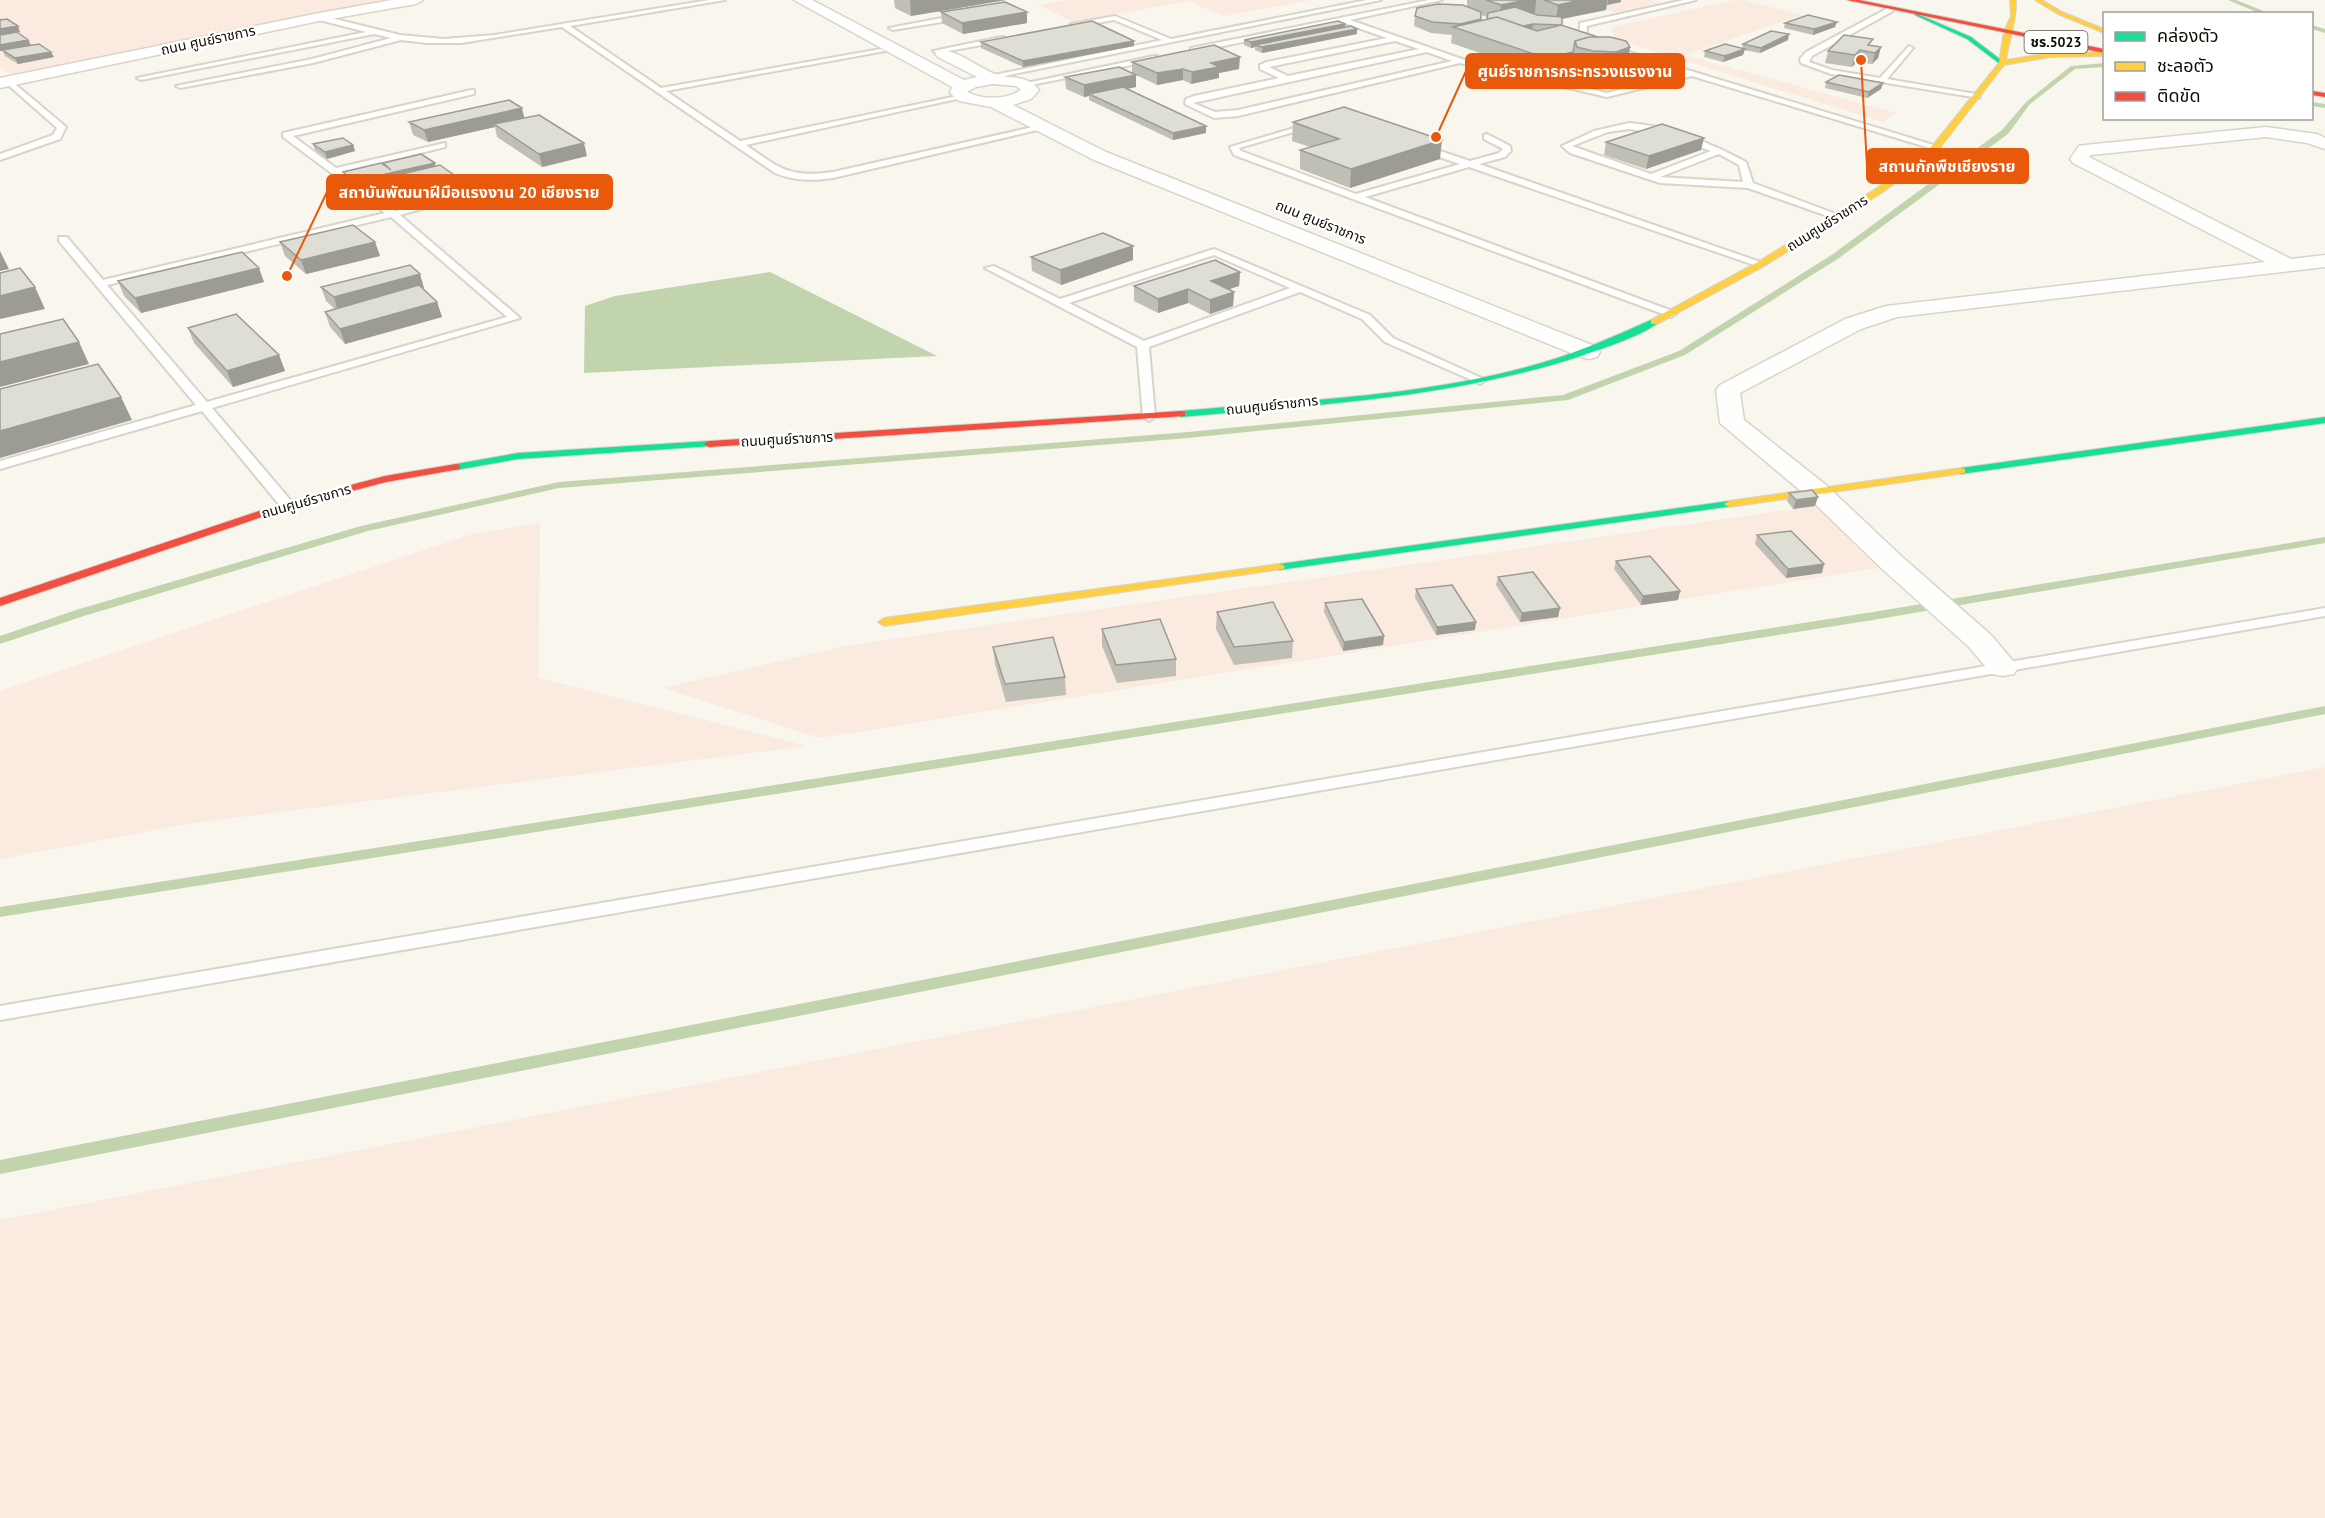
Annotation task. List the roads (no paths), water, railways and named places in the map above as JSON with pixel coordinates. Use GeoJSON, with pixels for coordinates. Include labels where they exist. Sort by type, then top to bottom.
{"type":"FeatureCollection","features":[{"type":"Feature","properties":{"kind":"street","name":"ถนน ศูนย์ราชการ"},"geometry":{"type":"LineString","coordinates":[[5,82],[319,17],[416,0]]}},
{"type":"Feature","properties":{"kind":"street"},"geometry":{"type":"LineString","coordinates":[[801,0],[963,91],[994,102],[1100,156],[1589,352]]}},
{"type":"Feature","properties":{"kind":"street","name":"ชร.5023"},"geometry":{"type":"LineString","coordinates":[[1850,0],[2103,53]]}},
{"type":"Feature","properties":{"kind":"street","name":"ถนนศูนย์ราชการ"},"geometry":{"type":"LineString","coordinates":[[0,602],[287,506],[386,479],[518,456],[1149,417],[1405,392],[1480,380],[1542,366],[1589,352],[1618,341],[1671,314],[1761,264],[1880,190],[1936,147],[2002,63],[2007,32],[2014,16],[2013,0]]}},
{"type":"Feature","properties":{"kind":"street"},"geometry":{"type":"LineString","coordinates":[[2038,0],[2060,13],[2103,32]]}},
{"type":"Feature","properties":{"kind":"street"},"geometry":{"type":"LineString","coordinates":[[1917,14],[1969,38],[2002,63],[2059,54],[2103,53]]}},
{"type":"Feature","properties":{"kind":"street","name":"ชร.5023"},"geometry":{"type":"LineString","coordinates":[[2044,22],[2103,32]]}},
{"type":"Feature","properties":{"kind":"street"},"geometry":{"type":"LineString","coordinates":[[888,25],[991,78],[1026,90],[1046,106]]}},
{"type":"Feature","properties":{"kind":"street"},"geometry":{"type":"LineString","coordinates":[[963,91],[991,78]]}},
{"type":"Feature","properties":{"kind":"street"},"geometry":{"type":"LineString","coordinates":[[994,102],[1026,90]]}},
{"type":"Feature","properties":{"kind":"street"},"geometry":{"type":"LineString","coordinates":[[2287,265],[2079,159],[2085,150],[2266,132],[2312,138],[2325,144]]}},
{"type":"Feature","properties":{"kind":"street"},"geometry":{"type":"LineString","coordinates":[[2004,667],[1980,641],[1890,561],[1817,491],[1732,423],[1728,390],[1853,324],[1894,311],[2325,261]]}},
{"type":"Feature","properties":{"kind":"street"},"geometry":{"type":"LineString","coordinates":[[1596,332],[1618,341]]}},
{"type":"Feature","properties":{"kind":"street"},"geometry":{"type":"LineString","coordinates":[[884,622],[2325,420]]}},
{"type":"Feature","properties":{"kind":"lane"},"geometry":{"type":"LineString","coordinates":[[319,17],[403,37],[450,41],[722,0]]}},
{"type":"Feature","properties":{"kind":"lane"},"geometry":{"type":"LineString","coordinates":[[991,78],[1378,0]]}},
{"type":"Feature","properties":{"kind":"lane"},"geometry":{"type":"LineString","coordinates":[[1190,51],[1439,0]]}},
{"type":"Feature","properties":{"kind":"lane"},"geometry":{"type":"LineString","coordinates":[[1650,0],[1669,6]]}},
{"type":"Feature","properties":{"kind":"lane"},"geometry":{"type":"LineString","coordinates":[[1693,0],[1583,25],[1582,40],[1936,147]]}},
{"type":"Feature","properties":{"kind":"lane"},"geometry":{"type":"LineString","coordinates":[[1890,9],[1804,59],[1805,63],[1823,70],[1976,96]]}},
{"type":"Feature","properties":{"kind":"lane"},"geometry":{"type":"LineString","coordinates":[[888,25],[971,14]]}},
{"type":"Feature","properties":{"kind":"lane"},"geometry":{"type":"LineString","coordinates":[[1059,28],[1115,18],[1170,41]]}},
{"type":"Feature","properties":{"kind":"lane"},"geometry":{"type":"LineString","coordinates":[[1342,20],[1460,61],[1607,95],[1690,74]]}},
{"type":"Feature","properties":{"kind":"lane"},"geometry":{"type":"LineString","coordinates":[[563,25],[778,171],[791,177],[813,178],[1042,128]]}},
{"type":"Feature","properties":{"kind":"lane"},"geometry":{"type":"LineString","coordinates":[[141,78],[378,31]]}},
{"type":"Feature","properties":{"kind":"lane"},"geometry":{"type":"LineString","coordinates":[[937,51],[1015,36]]}},
{"type":"Feature","properties":{"kind":"lane"},"geometry":{"type":"LineString","coordinates":[[180,86],[313,61],[403,37]]}},
{"type":"Feature","properties":{"kind":"lane"},"geometry":{"type":"LineString","coordinates":[[1287,79],[1263,67],[1394,39]]}},
{"type":"Feature","properties":{"kind":"lane"},"geometry":{"type":"LineString","coordinates":[[1881,81],[1909,48]]}},
{"type":"Feature","properties":{"kind":"lane"},"geometry":{"type":"LineString","coordinates":[[1426,50],[1197,98],[1189,101],[1189,104],[1214,115],[1238,113],[1460,61]]}},
{"type":"Feature","properties":{"kind":"lane"},"geometry":{"type":"LineString","coordinates":[[661,90],[881,51]]}},
{"type":"Feature","properties":{"kind":"lane"},"geometry":{"type":"LineString","coordinates":[[1026,90],[1166,55]]}},
{"type":"Feature","properties":{"kind":"lane"},"geometry":{"type":"LineString","coordinates":[[0,157],[57,137],[62,127],[5,82]]}},
{"type":"Feature","properties":{"kind":"lane"},"geometry":{"type":"LineString","coordinates":[[740,144],[963,91]]}},
{"type":"Feature","properties":{"kind":"lane"},"geometry":{"type":"LineString","coordinates":[[0,465],[515,318],[393,214],[286,135],[471,92]]}},
{"type":"Feature","properties":{"kind":"lane"},"geometry":{"type":"LineString","coordinates":[[1324,122],[1234,147],[1237,153],[1671,314]]}},
{"type":"Feature","properties":{"kind":"lane"},"geometry":{"type":"LineString","coordinates":[[1749,185],[1743,164],[1720,151],[1646,128],[1628,126],[1613,128],[1566,146],[1573,152],[1651,177],[1679,182],[1749,185],[1839,217]]}},
{"type":"Feature","properties":{"kind":"lane"},"geometry":{"type":"LineString","coordinates":[[1356,197],[1507,151],[1503,144],[1487,137]]}},
{"type":"Feature","properties":{"kind":"lane"},"geometry":{"type":"LineString","coordinates":[[335,171],[442,144]]}},
{"type":"Feature","properties":{"kind":"lane"},"geometry":{"type":"LineString","coordinates":[[1413,145],[1761,264]]}},
{"type":"Feature","properties":{"kind":"lane"},"geometry":{"type":"LineString","coordinates":[[1651,177],[1720,151]]}},
{"type":"Feature","properties":{"kind":"lane"},"geometry":{"type":"LineString","coordinates":[[102,283],[393,214],[508,182]]}},
{"type":"Feature","properties":{"kind":"lane"},"geometry":{"type":"LineString","coordinates":[[63,239],[287,506]]}},
{"type":"Feature","properties":{"kind":"lane"},"geometry":{"type":"LineString","coordinates":[[1059,303],[1214,252],[1366,317],[1389,339],[1480,380]]}},
{"type":"Feature","properties":{"kind":"lane"},"geometry":{"type":"LineString","coordinates":[[990,268],[1143,345],[1299,288]]}},
{"type":"Feature","properties":{"kind":"lane"},"geometry":{"type":"LineString","coordinates":[[1143,345],[1149,417]]}},
{"type":"Feature","properties":{"kind":"lane"},"geometry":{"type":"LineString","coordinates":[[0,1013],[2325,612]]}},
{"type":"Feature","properties":{"kind":"waterway"},"geometry":{"type":"LineString","coordinates":[[2231,0],[2263,12]]}},
{"type":"Feature","properties":{"kind":"waterway"},"geometry":{"type":"LineString","coordinates":[[2313,27],[2325,31]]}},
{"type":"Feature","properties":{"kind":"waterway"},"geometry":{"type":"LineString","coordinates":[[0,640],[80,613],[365,528],[559,485],[1188,435],[1565,398],[1682,353],[1836,256],[2005,132],[2028,103],[2073,67],[2103,65]]}},
{"type":"Feature","properties":{"kind":"waterway"},"geometry":{"type":"LineString","coordinates":[[2313,104],[2325,106]]}},
{"type":"Feature","properties":{"kind":"waterway"},"geometry":{"type":"LineString","coordinates":[[0,912],[1873,616],[2325,540]]}},
{"type":"Feature","properties":{"kind":"waterway"},"geometry":{"type":"LineString","coordinates":[[0,1167],[2325,710]]}},
{"type":"Feature","properties":{"kind":"place","name":"สถานกักพืชเชียงราย"},"geometry":{"type":"Point","coordinates":[1861,60]}},
{"type":"Feature","properties":{"kind":"place","name":"ศูนย์ราชการกระทรวงแรงงาน"},"geometry":{"type":"Point","coordinates":[1436,137]}},
{"type":"Feature","properties":{"kind":"place","name":"สถาบันพัฒนาฝีมือแรงงาน 20 เชียงราย"},"geometry":{"type":"Point","coordinates":[287,276]}}]}
